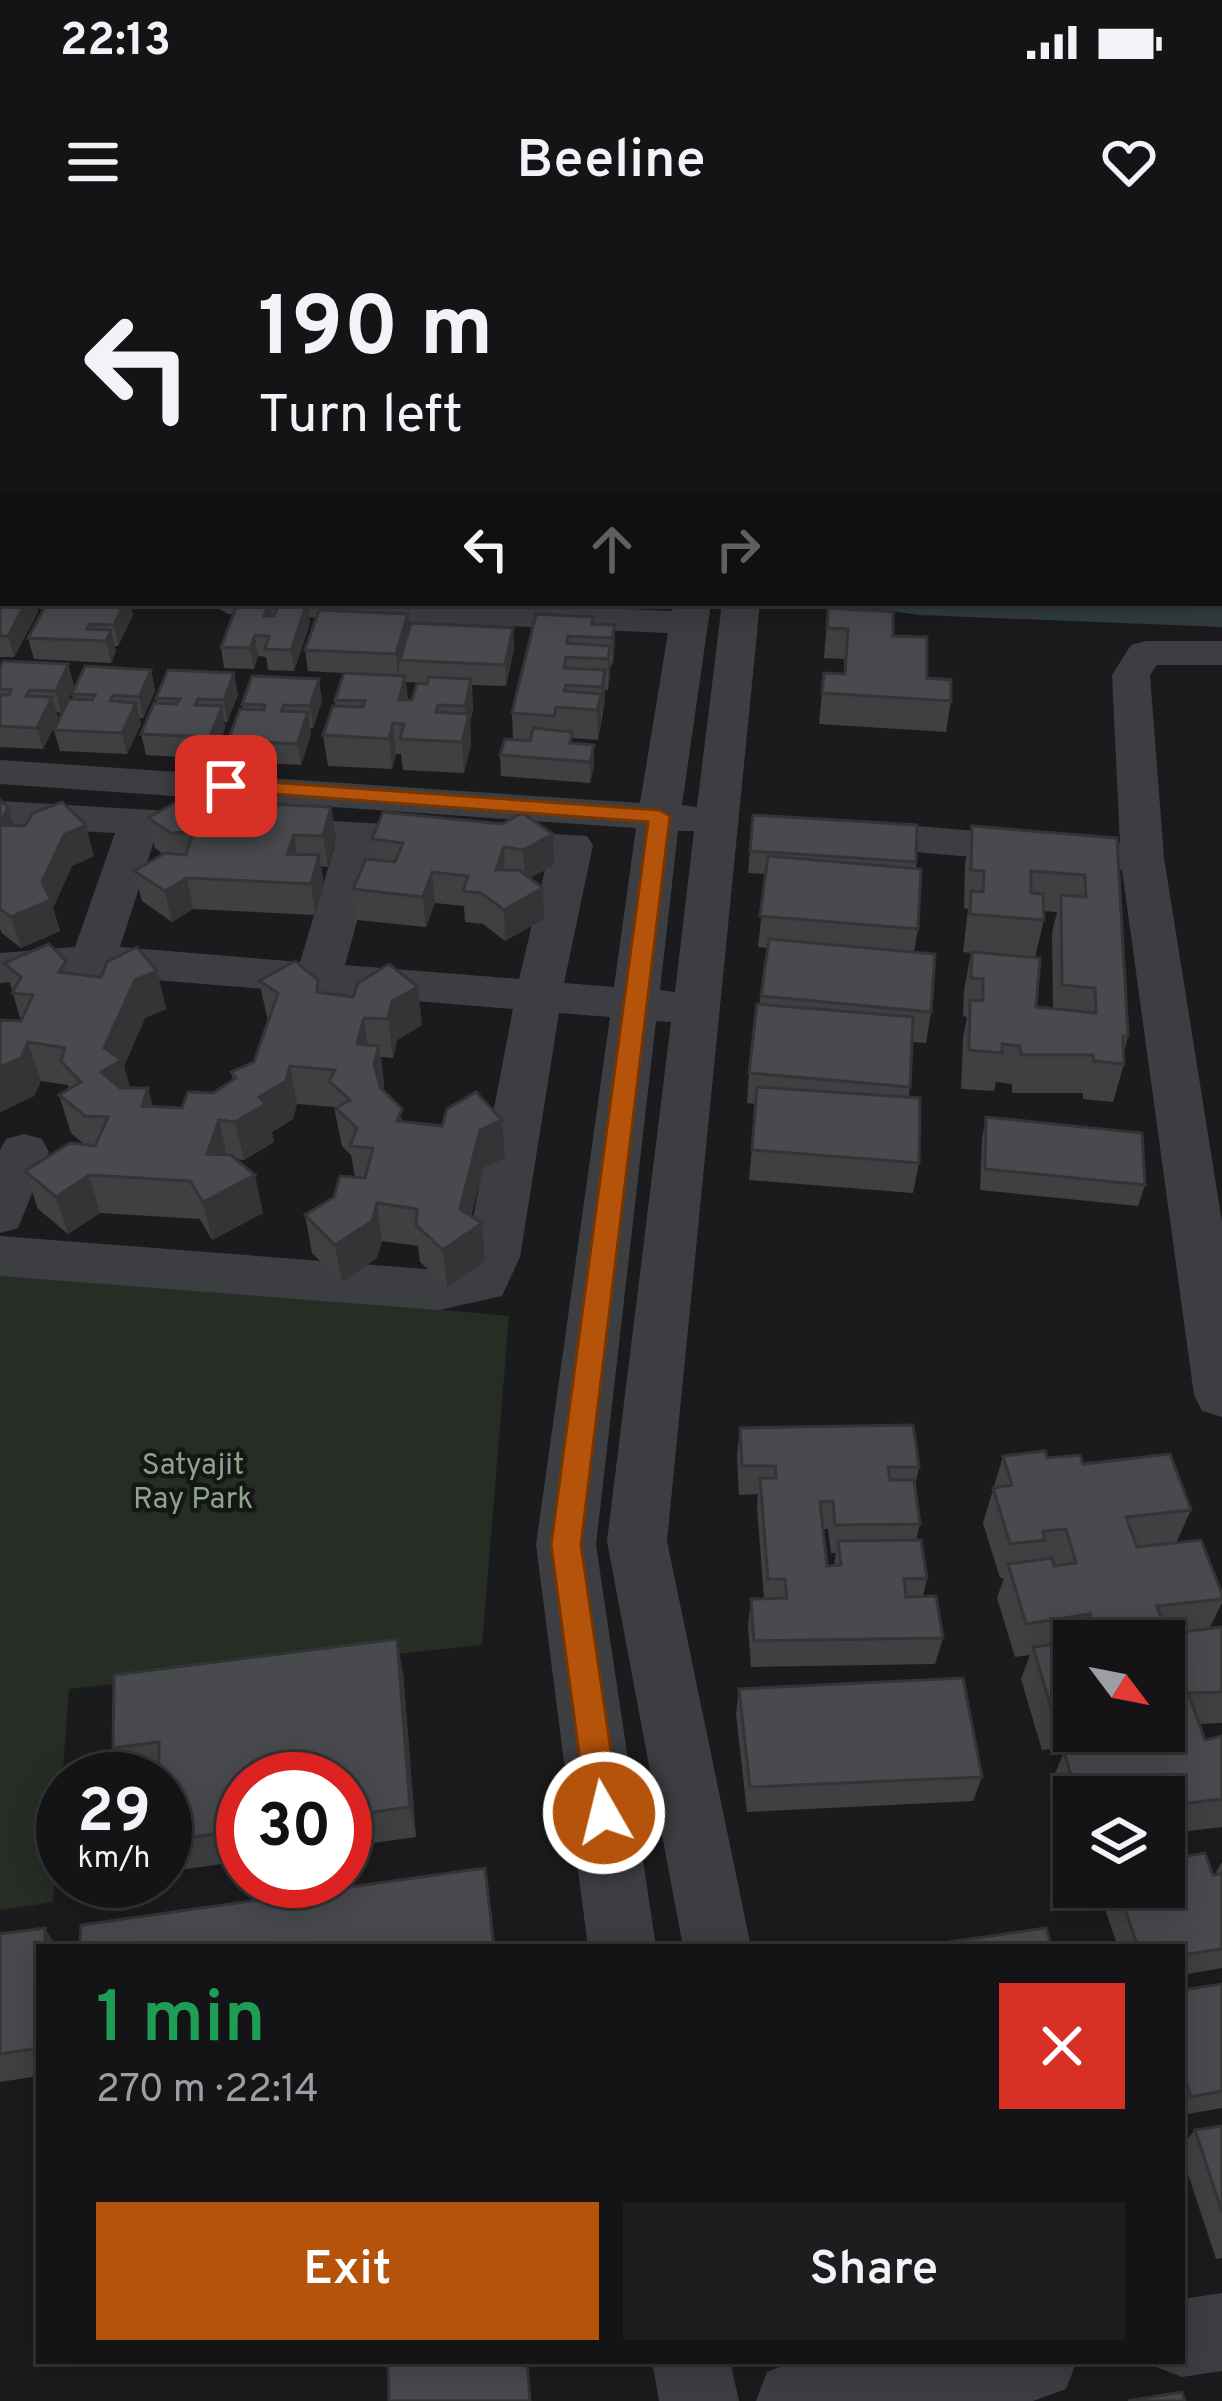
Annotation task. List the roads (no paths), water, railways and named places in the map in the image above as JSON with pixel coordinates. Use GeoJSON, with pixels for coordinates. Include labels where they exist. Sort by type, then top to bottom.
{"type":"FeatureCollection","features":[{"type":"Feature","properties":{"kind":"street"},"geometry":{"type":"LineString","coordinates":[[294,606],[709,625]]}},
{"type":"Feature","properties":{"kind":"street"},"geometry":{"type":"LineString","coordinates":[[622,1944],[566,1545],[598,1327],[659,816],[709,625]]}},
{"type":"Feature","properties":{"kind":"street"},"geometry":{"type":"LineString","coordinates":[[709,625],[741,824],[695,1009],[637,1541],[716,1944]]}},
{"type":"Feature","properties":{"kind":"street"},"geometry":{"type":"LineString","coordinates":[[1222,653],[1145,653],[1131,675],[1142,858],[1222,1395]]}},
{"type":"Feature","properties":{"kind":"street"},"geometry":{"type":"LineString","coordinates":[[0,772],[741,824]]}},
{"type":"Feature","properties":{"kind":"street"},"geometry":{"type":"LineString","coordinates":[[0,814],[572,845],[538,998],[494,1257],[483,1282],[439,1290],[0,1256]]}},
{"type":"Feature","properties":{"kind":"street"},"geometry":{"type":"LineString","coordinates":[[93,960],[140,821]]}},
{"type":"Feature","properties":{"kind":"street"},"geometry":{"type":"LineString","coordinates":[[812,830],[1142,858]]}},
{"type":"Feature","properties":{"kind":"street"},"geometry":{"type":"LineString","coordinates":[[319,978],[360,833]]}},
{"type":"Feature","properties":{"kind":"street"},"geometry":{"type":"LineString","coordinates":[[0,968],[93,960],[695,1009]]}},
{"type":"Feature","properties":{"kind":"street"},"geometry":{"type":"LineString","coordinates":[[0,1214],[25,1152]]}},
{"type":"Feature","properties":{"kind":"street"},"geometry":{"type":"LineString","coordinates":[[598,1327],[657,1332]]}},
{"type":"Feature","properties":{"kind":"street"},"geometry":{"type":"LineString","coordinates":[[1185,2338],[1222,2332]]}},
{"type":"Feature","properties":{"kind":"street"},"geometry":{"type":"LineString","coordinates":[[693,2364],[699,2401]]}},
{"type":"Feature","properties":{"kind":"street"},"geometry":{"type":"LineString","coordinates":[[789,2364],[795,2400],[1019,2364]]}},
{"type":"Feature","properties":{"kind":"park label","name":"Satyajit Ray Park"},"geometry":{"type":"Point","coordinates":[193,1481]}}]}
